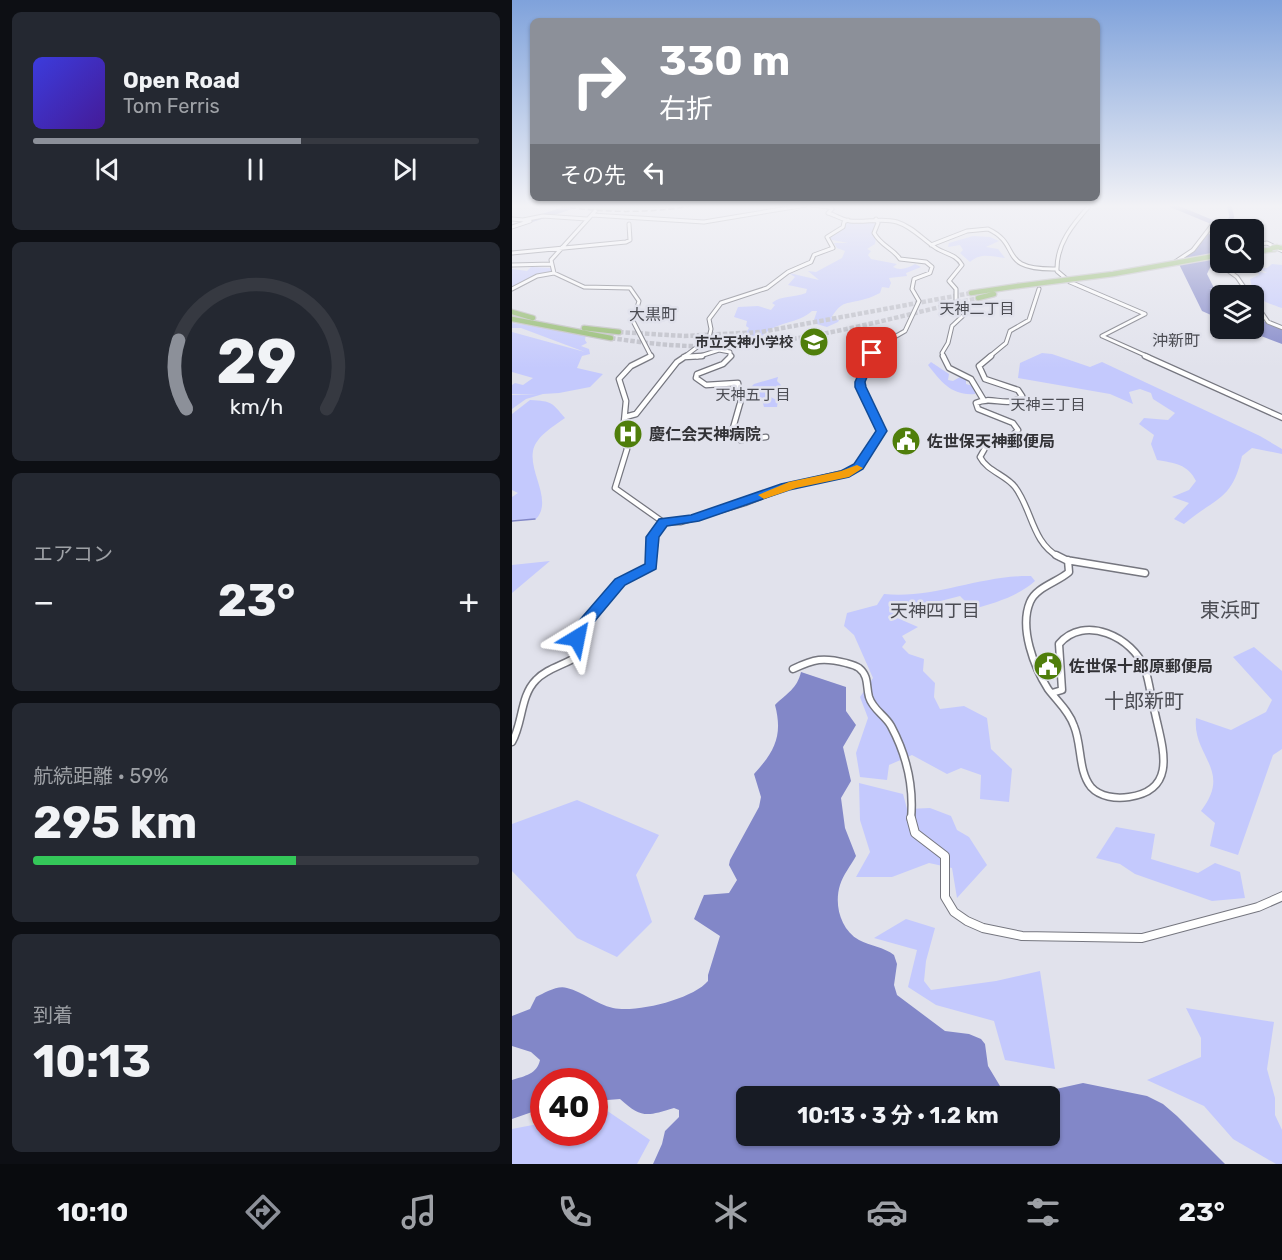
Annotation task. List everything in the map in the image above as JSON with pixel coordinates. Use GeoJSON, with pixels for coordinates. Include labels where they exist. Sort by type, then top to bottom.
{"type":"FeatureCollection","features":[{"type":"Feature","properties":{"kind":"highway"},"geometry":{"type":"LineString","coordinates":[[971,294],[1129,273],[1197,259]]}},
{"type":"Feature","properties":{"kind":"highway"},"geometry":{"type":"LineString","coordinates":[[978,298],[1019,287]]}},
{"type":"Feature","properties":{"kind":"highway"},"geometry":{"type":"LineString","coordinates":[[512,312],[611,338]]}},
{"type":"Feature","properties":{"kind":"highway"},"geometry":{"type":"LineString","coordinates":[[512,321],[561,326]]}},
{"type":"Feature","properties":{"kind":"highway"},"geometry":{"type":"LineString","coordinates":[[512,321],[619,332]]}},
{"type":"Feature","properties":{"kind":"street"},"geometry":{"type":"LineString","coordinates":[[552,259],[554,273]]}},
{"type":"Feature","properties":{"kind":"street"},"geometry":{"type":"LineString","coordinates":[[625,417],[636,414],[671,369],[709,338],[711,329],[709,319],[721,303],[767,288],[788,272],[811,262],[812,259]]}},
{"type":"Feature","properties":{"kind":"street"},"geometry":{"type":"LineString","coordinates":[[512,289],[537,276],[554,273],[584,287],[630,288],[638,298],[638,309],[633,321],[651,356],[631,366],[620,375],[626,401],[623,432],[627,449],[615,488],[663,522],[688,520],[745,503],[785,487],[855,470],[864,460],[881,431],[860,382],[875,349],[907,329],[919,301],[912,289],[914,279],[930,273],[932,267],[926,262],[903,259]]}},
{"type":"Feature","properties":{"kind":"street"},"geometry":{"type":"LineString","coordinates":[[958,259],[962,263],[949,281],[956,289],[955,300],[967,312],[952,326],[943,356],[951,371],[968,377],[974,382],[983,399]]}},
{"type":"Feature","properties":{"kind":"street"},"geometry":{"type":"LineString","coordinates":[[1016,259],[1023,266],[1056,269],[1070,282],[1145,314],[1102,335],[1103,337],[1283,418]]}},
{"type":"Feature","properties":{"kind":"street"},"geometry":{"type":"LineString","coordinates":[[1056,269],[1059,259]]}},
{"type":"Feature","properties":{"kind":"street"},"geometry":{"type":"LineString","coordinates":[[1168,265],[1177,259]]}},
{"type":"Feature","properties":{"kind":"street"},"geometry":{"type":"LineString","coordinates":[[1070,282],[1197,259]]}},
{"type":"Feature","properties":{"kind":"street"},"geometry":{"type":"LineString","coordinates":[[512,265],[552,264]]}},
{"type":"Feature","properties":{"kind":"street"},"geometry":{"type":"LineString","coordinates":[[1232,273],[1242,285]]}},
{"type":"Feature","properties":{"kind":"street"},"geometry":{"type":"LineString","coordinates":[[1039,289],[1029,320],[1010,331],[1007,343],[979,366],[985,378],[1022,393],[1022,398],[1010,402],[983,399],[976,403],[977,408],[1013,423],[1018,430],[1008,437],[988,443],[981,455],[982,462],[1015,487],[1045,547],[1054,555],[1068,560],[1145,573]]}},
{"type":"Feature","properties":{"kind":"street"},"geometry":{"type":"LineString","coordinates":[[1264,316],[1268,322],[1283,328]]}},
{"type":"Feature","properties":{"kind":"street"},"geometry":{"type":"LineString","coordinates":[[684,357],[696,359],[721,349],[730,352],[732,354],[725,363],[700,373],[696,378],[706,385],[738,383],[741,410],[730,430],[731,435],[740,440],[766,437]]}},
{"type":"Feature","properties":{"kind":"street"},"geometry":{"type":"LineString","coordinates":[[512,742],[519,730],[524,698],[532,686],[544,674],[564,666],[578,656],[577,638],[583,626],[620,582],[649,568],[652,560],[652,537],[663,522]]}},
{"type":"Feature","properties":{"kind":"street"},"geometry":{"type":"LineString","coordinates":[[1052,693],[1062,690],[1059,644],[1062,638],[1072,632],[1100,631],[1118,638],[1134,650],[1143,665],[1163,749],[1163,772],[1153,788],[1138,796],[1115,798],[1092,789],[1085,777],[1074,723],[1052,693],[1047,686],[1037,663],[1027,626],[1028,614],[1033,598],[1070,572],[1068,560]]}},
{"type":"Feature","properties":{"kind":"street"},"geometry":{"type":"LineString","coordinates":[[793,669],[808,662],[827,658],[857,666],[864,672],[869,698],[877,712],[890,724],[911,775],[913,798],[911,824],[916,833],[945,856],[947,864],[942,887],[945,897],[956,913],[965,920],[990,930],[1024,936],[1130,939],[1159,934],[1264,906],[1283,896]]}},
{"type":"Feature","properties":{"kind":"shaded area"},"geometry":{"type":"Polygon","coordinates":[[[840,259],[873,259],[897,264],[893,267],[898,269],[915,264],[921,267],[906,273],[907,276],[889,278],[891,283],[889,288],[882,287],[880,293],[867,299],[842,305],[831,318],[839,320],[838,322],[827,327],[813,323],[817,311],[812,311],[799,319],[771,329],[760,339],[744,336],[749,328],[746,326],[747,321],[734,317],[738,307],[758,306],[771,310],[775,305],[772,303],[776,300],[806,293],[807,289],[788,285],[795,277],[789,273],[819,280],[808,271],[816,272],[840,259]]]}},
{"type":"Feature","properties":{"kind":"shaded area"},"geometry":{"type":"Polygon","coordinates":[[[1182,259],[1210,259],[1207,274],[1212,285],[1210,285],[1209,289],[1210,315],[1202,311],[1178,262],[1182,259]]]}},
{"type":"Feature","properties":{"kind":"shaded area"},"geometry":{"type":"Polygon","coordinates":[[[1272,264],[1282,265],[1282,308],[1264,301],[1264,285],[1252,285],[1250,279],[1259,275],[1258,273],[1267,273],[1264,268],[1272,264]]]}},
{"type":"Feature","properties":{"kind":"shaded area"},"geometry":{"type":"Polygon","coordinates":[[[531,267],[551,268],[551,272],[540,274],[512,288],[512,269],[527,271],[531,267]]]}},
{"type":"Feature","properties":{"kind":"shaded area"},"geometry":{"type":"Polygon","coordinates":[[[1264,322],[1282,329],[1282,344],[1264,337],[1264,322]]]}},
{"type":"Feature","properties":{"kind":"shaded area"},"geometry":{"type":"Polygon","coordinates":[[[512,323],[586,334],[587,343],[581,346],[589,349],[590,354],[582,356],[577,368],[603,374],[590,387],[543,394],[526,399],[512,409],[512,395],[538,394],[512,394],[512,385],[515,383],[523,385],[533,378],[512,372],[512,332],[585,352],[521,328],[512,328],[512,323]]]}},
{"type":"Feature","properties":{"kind":"shaded area"},"geometry":{"type":"Polygon","coordinates":[[[1042,353],[1052,354],[1090,367],[1102,362],[1260,436],[1282,449],[1282,454],[1252,448],[1242,456],[1238,471],[1228,490],[1184,524],[1174,519],[1189,503],[1172,497],[1189,490],[1196,481],[1185,468],[1175,463],[1157,460],[1151,444],[1154,435],[1139,424],[1144,418],[1168,420],[1175,413],[1153,399],[1151,393],[1140,389],[1129,392],[1133,404],[1110,394],[1018,378],[1020,363],[1042,353]]]}},
{"type":"Feature","properties":{"kind":"shaded area"},"geometry":{"type":"Polygon","coordinates":[[[931,362],[949,374],[948,380],[953,381],[960,377],[966,379],[966,384],[973,386],[976,390],[975,394],[960,393],[948,387],[928,365],[931,362]]]}},
{"type":"Feature","properties":{"kind":"shaded area"},"geometry":{"type":"Polygon","coordinates":[[[778,377],[777,381],[781,385],[779,389],[773,387],[767,395],[778,401],[777,407],[764,407],[762,400],[745,393],[754,384],[778,377]]]}},
{"type":"Feature","properties":{"kind":"shaded area"},"geometry":{"type":"Polygon","coordinates":[[[530,400],[551,404],[565,418],[542,436],[533,451],[534,468],[541,495],[541,512],[536,519],[512,520],[512,497],[518,493],[512,490],[512,414],[530,400]]]}},
{"type":"Feature","properties":{"kind":"shaded area"},"geometry":{"type":"Polygon","coordinates":[[[550,561],[512,593],[512,565],[550,561]]]}},
{"type":"Feature","properties":{"kind":"shaded area"},"geometry":{"type":"Polygon","coordinates":[[[1031,576],[1035,581],[1028,586],[1014,595],[990,604],[973,609],[960,596],[898,612],[895,617],[918,627],[902,636],[906,642],[902,647],[909,654],[924,659],[923,671],[935,683],[934,697],[940,709],[964,706],[987,718],[991,749],[1012,769],[1009,802],[980,799],[981,775],[961,768],[947,774],[912,755],[889,765],[887,780],[860,777],[856,753],[868,718],[860,697],[873,678],[854,635],[844,626],[847,613],[877,605],[884,594],[921,593],[994,579],[1031,576]]]}},
{"type":"Feature","properties":{"kind":"shaded area"},"geometry":{"type":"Polygon","coordinates":[[[1254,647],[1282,671],[1282,749],[1273,755],[1238,855],[1210,846],[1215,823],[1201,811],[1210,797],[1213,785],[1212,774],[1196,731],[1196,718],[1231,730],[1266,712],[1272,700],[1233,657],[1254,647]]]}},
{"type":"Feature","properties":{"kind":"shaded area"},"geometry":{"type":"Polygon","coordinates":[[[801,672],[846,687],[846,711],[856,725],[843,747],[851,781],[841,798],[845,828],[856,856],[838,892],[838,908],[843,923],[859,940],[894,955],[897,964],[894,985],[897,995],[945,1031],[969,1034],[981,1039],[985,1044],[988,1066],[1000,1086],[736,1086],[736,1146],[1060,1146],[1060,1088],[1083,1083],[1147,1096],[1163,1104],[1225,1164],[653,1164],[665,1131],[679,1117],[679,1110],[674,1108],[651,1114],[640,1113],[620,1099],[608,1100],[608,1068],[536,1068],[540,1060],[531,1052],[512,1046],[512,1016],[530,1009],[536,997],[551,990],[563,987],[601,1004],[623,1009],[650,1006],[678,999],[701,988],[708,981],[720,936],[694,919],[704,895],[729,893],[737,880],[729,865],[730,860],[759,807],[761,797],[754,774],[767,758],[775,742],[778,725],[775,705],[797,683],[801,672]]]}},
{"type":"Feature","properties":{"kind":"shaded area"},"geometry":{"type":"Polygon","coordinates":[[[859,783],[903,794],[907,809],[930,808],[951,816],[957,830],[969,837],[987,865],[957,898],[952,868],[929,863],[892,877],[856,877],[870,852],[860,820],[859,783]]]}},
{"type":"Feature","properties":{"kind":"shaded area"},"geometry":{"type":"Polygon","coordinates":[[[577,800],[659,835],[636,875],[652,922],[617,957],[577,938],[512,871],[512,824],[577,800]]]}},
{"type":"Feature","properties":{"kind":"shaded area"},"geometry":{"type":"Polygon","coordinates":[[[1116,827],[1155,834],[1151,859],[1198,873],[1215,863],[1240,872],[1245,898],[1212,901],[1135,874],[1120,864],[1096,858],[1116,827]]]}},
{"type":"Feature","properties":{"kind":"shaded area"},"geometry":{"type":"Polygon","coordinates":[[[906,919],[935,928],[926,961],[924,981],[931,990],[996,981],[1040,971],[1055,1069],[1005,1060],[994,1021],[936,1005],[908,987],[917,950],[874,938],[906,919]]]}},
{"type":"Feature","properties":{"kind":"shaded area"},"geometry":{"type":"Polygon","coordinates":[[[1186,1008],[1274,1022],[1267,1069],[1275,1098],[1275,1115],[1282,1130],[1282,1164],[1276,1164],[1233,1139],[1204,1106],[1147,1080],[1201,1057],[1201,1038],[1186,1008]]]}},
{"type":"Feature","properties":{"kind":"shaded area"},"geometry":{"type":"Polygon","coordinates":[[[530,1073],[530,1113],[512,1119],[512,1080],[530,1073]]]}},
{"type":"Feature","properties":{"kind":"shaded area"},"geometry":{"type":"Polygon","coordinates":[[[608,1111],[650,1140],[637,1164],[512,1164],[512,1129],[530,1126],[530,1146],[608,1146],[608,1111]]]}},
{"type":"Feature","properties":{"kind":"waterway"},"geometry":{"type":"LineString","coordinates":[[512,521],[535,519]]}},
{"type":"Feature","properties":{"kind":"tunnel"},"geometry":{"type":"LineString","coordinates":[[619,332],[684,336],[761,332],[971,293]]}},
{"type":"Feature","properties":{"kind":"tunnel"},"geometry":{"type":"LineString","coordinates":[[611,338],[699,346],[779,341],[846,329],[978,298]]}},
{"type":"Feature","properties":{"kind":"slow traffic"},"geometry":{"type":"LineString","coordinates":[[764,495],[785,487],[845,474],[857,468]]}},
{"type":"Feature","properties":{"kind":"place","name":"市立天神小学校"},"geometry":{"type":"Point","coordinates":[814,342]}},
{"type":"Feature","properties":{"kind":"place","name":"慶仁会天神病院"},"geometry":{"type":"Point","coordinates":[628,434]}},
{"type":"Feature","properties":{"kind":"place","name":"佐世保天神郵便局"},"geometry":{"type":"Point","coordinates":[906,441]}},
{"type":"Feature","properties":{"kind":"place","name":"佐世保十郎原郵便局"},"geometry":{"type":"Point","coordinates":[1048,666]}},
{"type":"Feature","properties":{"kind":"district","name":"天神二丁目"},"geometry":{"type":"Point","coordinates":[977,309]}},
{"type":"Feature","properties":{"kind":"district","name":"大黒町"},"geometry":{"type":"Point","coordinates":[653,314]}},
{"type":"Feature","properties":{"kind":"district","name":"沖新町"},"geometry":{"type":"Point","coordinates":[1176,340]}},
{"type":"Feature","properties":{"kind":"district","name":"天神五丁目"},"geometry":{"type":"Point","coordinates":[753,395]}},
{"type":"Feature","properties":{"kind":"district","name":"天神三丁目"},"geometry":{"type":"Point","coordinates":[1048,405]}},
{"type":"Feature","properties":{"kind":"district","name":"東浜町"},"geometry":{"type":"Point","coordinates":[1230,610]}},
{"type":"Feature","properties":{"kind":"district","name":"天神四丁目"},"geometry":{"type":"Point","coordinates":[935,611]}},
{"type":"Feature","properties":{"kind":"district","name":"十郎新町"},"geometry":{"type":"Point","coordinates":[1144,701]}},
{"type":"Feature","properties":{"kind":"route"},"geometry":{"type":"LineString","coordinates":[[577,638],[583,626],[620,582],[651,566],[652,537],[663,522],[682,522],[745,503],[785,487],[845,474],[859,467],[881,431],[860,387],[872,353]]}}]}
